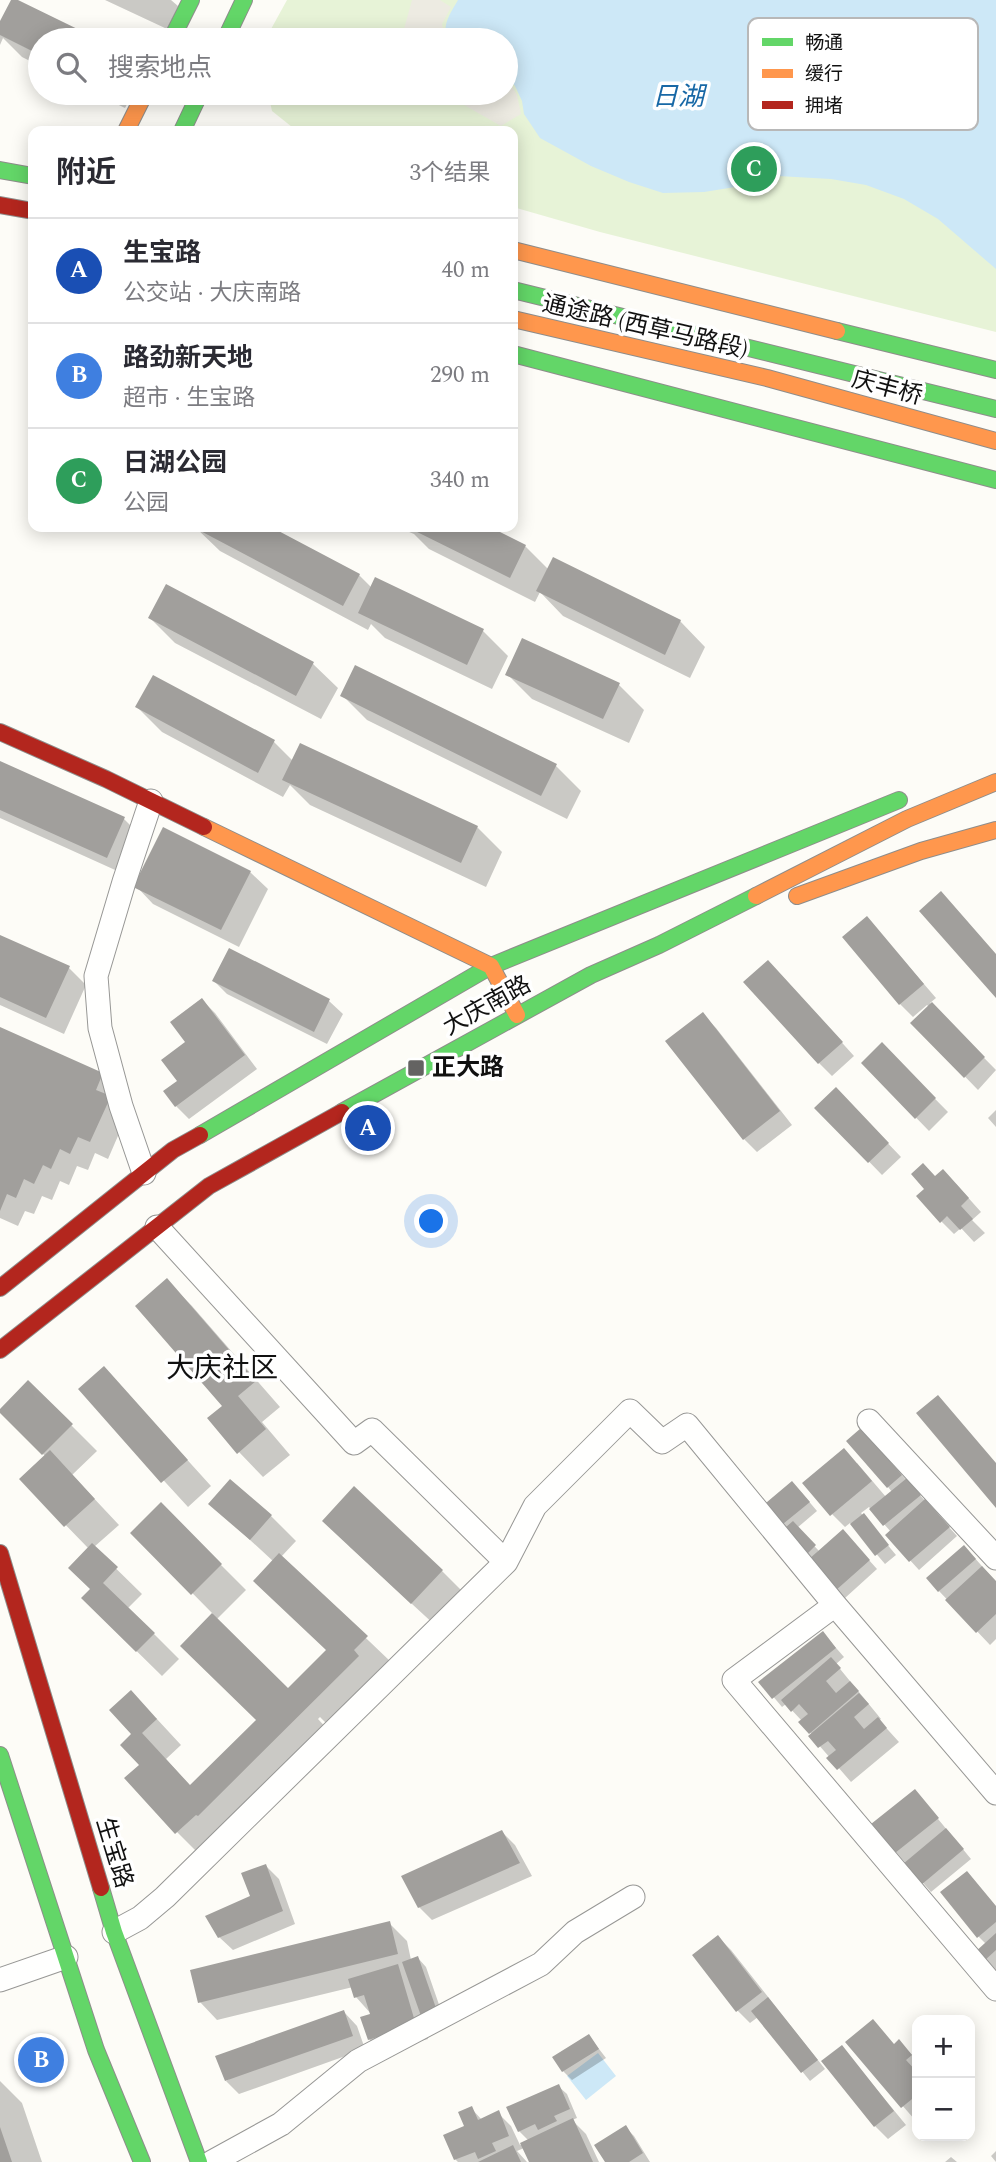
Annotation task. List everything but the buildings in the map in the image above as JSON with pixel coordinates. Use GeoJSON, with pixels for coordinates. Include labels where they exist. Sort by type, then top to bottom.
{"type":"FeatureCollection","features":[{"type":"Feature","properties":{"kind":"main road"},"geometry":{"type":"LineString","coordinates":[[177,28],[191,0]]}},
{"type":"Feature","properties":{"kind":"main road"},"geometry":{"type":"LineString","coordinates":[[231,28],[244,0]]}},
{"type":"Feature","properties":{"kind":"main road"},"geometry":{"type":"LineString","coordinates":[[128,126],[139,105]]}},
{"type":"Feature","properties":{"kind":"main road"},"geometry":{"type":"LineString","coordinates":[[184,126],[194,105]]}},
{"type":"Feature","properties":{"kind":"main road"},"geometry":{"type":"LineString","coordinates":[[0,170],[28,175]]}},
{"type":"Feature","properties":{"kind":"main road"},"geometry":{"type":"LineString","coordinates":[[0,205],[28,210]]}},
{"type":"Feature","properties":{"kind":"main road"},"geometry":{"type":"LineString","coordinates":[[518,251],[996,370]]}},
{"type":"Feature","properties":{"kind":"main road","name":"通途路 (西草马路段)"},"geometry":{"type":"LineString","coordinates":[[518,291],[766,352]]}},
{"type":"Feature","properties":{"kind":"main road","name":"通途路 (西草马路段)"},"geometry":{"type":"LineString","coordinates":[[518,320],[767,379]]}},
{"type":"Feature","properties":{"kind":"main road","name":"庆丰桥"},"geometry":{"type":"LineString","coordinates":[[766,352],[996,409]]}},
{"type":"Feature","properties":{"kind":"main road"},"geometry":{"type":"LineString","coordinates":[[518,355],[996,480]]}},
{"type":"Feature","properties":{"kind":"main road","name":"庆丰桥"},"geometry":{"type":"LineString","coordinates":[[767,379],[996,441]]}},
{"type":"Feature","properties":{"kind":"main road"},"geometry":{"type":"LineString","coordinates":[[0,732],[106,779],[491,966],[517,1015]]}},
{"type":"Feature","properties":{"kind":"main road","name":"大庆南路"},"geometry":{"type":"LineString","coordinates":[[0,1350],[209,1186],[591,975],[659,945],[907,819],[996,782]]}},
{"type":"Feature","properties":{"kind":"main road","name":"大庆南路"},"geometry":{"type":"LineString","coordinates":[[0,1288],[173,1150],[491,966],[918,792]]}},
{"type":"Feature","properties":{"kind":"main road"},"geometry":{"type":"LineString","coordinates":[[659,945],[921,851],[996,830]]}},
{"type":"Feature","properties":{"kind":"main road","name":"生宝路"},"geometry":{"type":"LineString","coordinates":[[0,1553],[114,1932],[199,2162]]}},
{"type":"Feature","properties":{"kind":"main road"},"geometry":{"type":"LineString","coordinates":[[0,1755],[96,2050],[142,2162]]}},
{"type":"Feature","properties":{"kind":"street"},"geometry":{"type":"LineString","coordinates":[[144,1173],[121,1106],[100,1028],[96,976],[151,801]]}},
{"type":"Feature","properties":{"kind":"street"},"geometry":{"type":"LineString","coordinates":[[157,1227],[354,1443],[372,1430],[506,1562]]}},
{"type":"Feature","properties":{"kind":"street"},"geometry":{"type":"LineString","coordinates":[[114,1932],[140,1918],[165,1898],[506,1562],[535,1506],[630,1411],[662,1442],[687,1425],[835,1605],[996,1793]]}},
{"type":"Feature","properties":{"kind":"street"},"geometry":{"type":"LineString","coordinates":[[869,1421],[996,1558]]}},
{"type":"Feature","properties":{"kind":"street"},"geometry":{"type":"LineString","coordinates":[[835,1605],[734,1680],[996,1989]]}},
{"type":"Feature","properties":{"kind":"street"},"geometry":{"type":"LineString","coordinates":[[212,2162],[281,2124],[358,2061],[541,1964],[575,1932],[633,1897]]}},
{"type":"Feature","properties":{"kind":"street"},"geometry":{"type":"LineString","coordinates":[[0,1980],[66,1957]]}},
{"type":"Feature","properties":{"kind":"green space"},"geometry":{"type":"Polygon","coordinates":[[[287,0],[996,0],[996,332],[600,232],[518,208],[518,126],[291,126],[272,111],[271,105],[518,105],[518,28],[272,28],[287,0]]]}},
{"type":"Feature","properties":{"kind":"shaded area"},"geometry":{"type":"Polygon","coordinates":[[[412,0],[440,0],[451,7],[442,24],[443,28],[404,28],[412,0]]]}},
{"type":"Feature","properties":{"kind":"shaded area"},"geometry":{"type":"Polygon","coordinates":[[[518,100],[521,114],[501,126],[464,105],[518,105],[518,100]]]}},
{"type":"Feature","properties":{"kind":"water","name":"日湖"},"geometry":{"type":"Polygon","coordinates":[[[458,0],[996,0],[996,269],[938,219],[904,199],[866,185],[831,179],[778,176],[704,192],[663,193],[591,166],[540,138],[524,114],[518,92],[518,28],[446,28],[458,0]]]}},
{"type":"Feature","properties":{"kind":"water"},"geometry":{"type":"Polygon","coordinates":[[[598,2053],[616,2076],[586,2100],[567,2076],[598,2053]]]}},
{"type":"Feature","properties":{"kind":"traffic: fast"},"geometry":{"type":"LineString","coordinates":[[177,28],[191,0]]}},
{"type":"Feature","properties":{"kind":"traffic: fast"},"geometry":{"type":"LineString","coordinates":[[231,28],[244,0]]}},
{"type":"Feature","properties":{"kind":"traffic: fast"},"geometry":{"type":"LineString","coordinates":[[184,126],[194,105]]}},
{"type":"Feature","properties":{"kind":"traffic: fast"},"geometry":{"type":"LineString","coordinates":[[0,170],[28,175]]}},
{"type":"Feature","properties":{"kind":"traffic: fast"},"geometry":{"type":"LineString","coordinates":[[518,291],[996,409]]}},
{"type":"Feature","properties":{"kind":"traffic: fast"},"geometry":{"type":"LineString","coordinates":[[837,331],[996,370]]}},
{"type":"Feature","properties":{"kind":"traffic: fast"},"geometry":{"type":"LineString","coordinates":[[518,355],[996,480]]}},
{"type":"Feature","properties":{"kind":"traffic: fast"},"geometry":{"type":"LineString","coordinates":[[200,1135],[491,966],[899,800]]}},
{"type":"Feature","properties":{"kind":"traffic: fast"},"geometry":{"type":"LineString","coordinates":[[342,1112],[591,975],[659,945],[756,896]]}},
{"type":"Feature","properties":{"kind":"traffic: fast"},"geometry":{"type":"LineString","coordinates":[[0,1755],[96,2050],[142,2162]]}},
{"type":"Feature","properties":{"kind":"traffic: fast"},"geometry":{"type":"LineString","coordinates":[[101,1888],[114,1932],[199,2162]]}},
{"type":"Feature","properties":{"kind":"traffic: slow"},"geometry":{"type":"LineString","coordinates":[[128,126],[139,105]]}},
{"type":"Feature","properties":{"kind":"traffic: slow"},"geometry":{"type":"LineString","coordinates":[[518,251],[837,331]]}},
{"type":"Feature","properties":{"kind":"traffic: slow"},"geometry":{"type":"LineString","coordinates":[[518,320],[767,378],[996,441]]}},
{"type":"Feature","properties":{"kind":"traffic: slow"},"geometry":{"type":"LineString","coordinates":[[756,896],[907,819],[996,782]]}},
{"type":"Feature","properties":{"kind":"traffic: slow"},"geometry":{"type":"LineString","coordinates":[[204,827],[491,966],[517,1015]]}},
{"type":"Feature","properties":{"kind":"traffic: slow"},"geometry":{"type":"LineString","coordinates":[[797,896],[921,851],[996,830]]}},
{"type":"Feature","properties":{"kind":"traffic: jam"},"geometry":{"type":"LineString","coordinates":[[0,205],[28,210]]}},
{"type":"Feature","properties":{"kind":"traffic: jam"},"geometry":{"type":"LineString","coordinates":[[0,732],[106,779],[204,827]]}},
{"type":"Feature","properties":{"kind":"traffic: jam"},"geometry":{"type":"LineString","coordinates":[[0,1350],[209,1186],[342,1112]]}},
{"type":"Feature","properties":{"kind":"traffic: jam"},"geometry":{"type":"LineString","coordinates":[[0,1288],[173,1150],[200,1135]]}},
{"type":"Feature","properties":{"kind":"traffic: jam"},"geometry":{"type":"LineString","coordinates":[[0,1553],[101,1888]]}},
{"type":"Feature","properties":{"kind":"place","name":"日湖公园"},"geometry":{"type":"Point","coordinates":[754,169]}},
{"type":"Feature","properties":{"kind":"place","name":"正大路"},"geometry":{"type":"Point","coordinates":[416,1068]}},
{"type":"Feature","properties":{"kind":"place","name":"生宝路"},"geometry":{"type":"Point","coordinates":[368,1128]}},
{"type":"Feature","properties":{"kind":"place","name":"路劲新天地"},"geometry":{"type":"Point","coordinates":[41,2060]}},
{"type":"Feature","properties":{"kind":"district","name":"大庆社区"},"geometry":{"type":"Point","coordinates":[222,1368]}}]}
